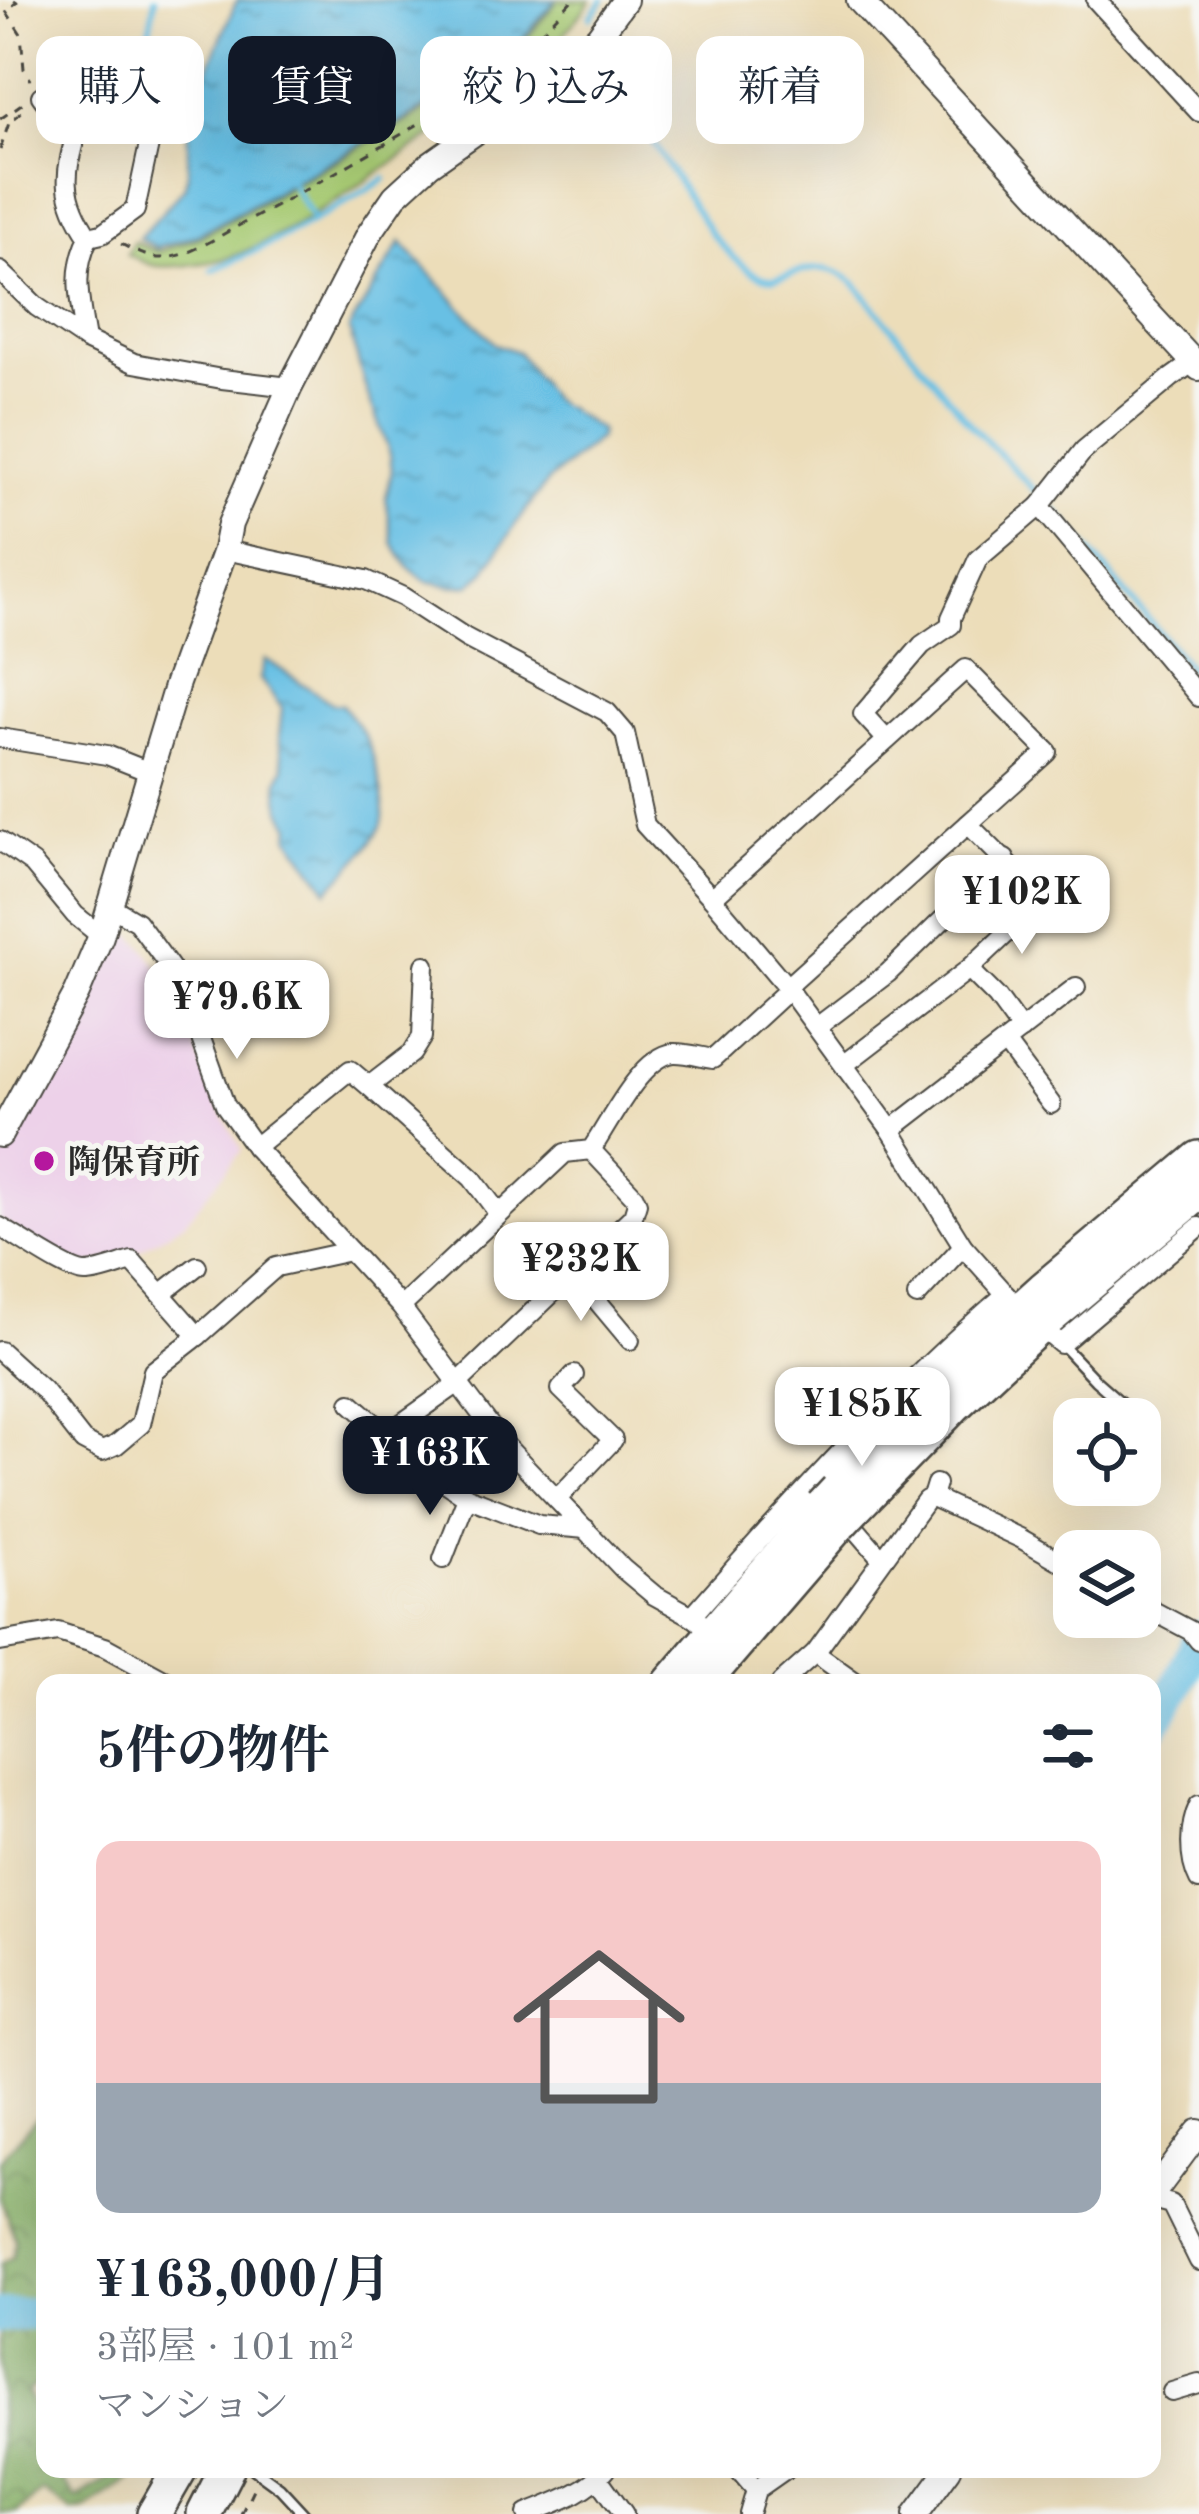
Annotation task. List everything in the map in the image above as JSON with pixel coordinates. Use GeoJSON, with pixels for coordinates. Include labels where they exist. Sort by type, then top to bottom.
{"type":"FeatureCollection","features":[{"type":"Feature","properties":{"kind":"highway"},"geometry":{"type":"LineString","coordinates":[[684,1674],[714,1655],[833,1502],[954,1406],[1032,1318],[1199,1158]]}},
{"type":"Feature","properties":{"kind":"highway"},"geometry":{"type":"LineString","coordinates":[[1032,1318],[1199,1193]]}},
{"type":"Feature","properties":{"kind":"highway"},"geometry":{"type":"LineString","coordinates":[[154,2514],[176,2478]]}},
{"type":"Feature","properties":{"kind":"highway"},"geometry":{"type":"LineString","coordinates":[[204,2514],[239,2478]]}},
{"type":"Feature","properties":{"kind":"street"},"geometry":{"type":"LineString","coordinates":[[0,1135],[77,993],[101,936],[176,683],[225,550],[230,524],[290,387],[369,234],[395,196],[430,164],[528,95],[598,37],[625,0]]}},
{"type":"Feature","properties":{"kind":"street"},"geometry":{"type":"LineString","coordinates":[[859,0],[1197,363],[1171,378],[1084,450],[1040,506],[979,559],[951,625],[922,644],[863,714],[887,740]]}},
{"type":"Feature","properties":{"kind":"street"},"geometry":{"type":"LineString","coordinates":[[1096,0],[1199,112]]}},
{"type":"Feature","properties":{"kind":"street"},"geometry":{"type":"LineString","coordinates":[[73,144],[67,185],[72,213],[95,236]]}},
{"type":"Feature","properties":{"kind":"street"},"geometry":{"type":"LineString","coordinates":[[86,340],[76,274],[80,256],[95,236],[135,210],[149,144]]}},
{"type":"Feature","properties":{"kind":"street"},"geometry":{"type":"LineString","coordinates":[[0,271],[38,307],[86,340],[134,363],[290,387]]}},
{"type":"Feature","properties":{"kind":"street"},"geometry":{"type":"LineString","coordinates":[[1040,506],[1199,697]]}},
{"type":"Feature","properties":{"kind":"street"},"geometry":{"type":"LineString","coordinates":[[225,550],[367,580],[607,712],[626,733],[645,825],[788,988],[891,1130],[964,1246],[1032,1318]]}},
{"type":"Feature","properties":{"kind":"street"},"geometry":{"type":"LineString","coordinates":[[401,1306],[565,1153],[591,1150],[644,1070],[658,1058],[677,1052],[712,1059],[1048,752],[966,669],[712,898]]}},
{"type":"Feature","properties":{"kind":"street"},"geometry":{"type":"LineString","coordinates":[[0,738],[107,755],[152,773]]}},
{"type":"Feature","properties":{"kind":"street"},"geometry":{"type":"LineString","coordinates":[[845,1064],[969,969],[1043,899],[968,824]]}},
{"type":"Feature","properties":{"kind":"street"},"geometry":{"type":"LineString","coordinates":[[0,841],[32,864],[74,915],[101,936]]}},
{"type":"Feature","properties":{"kind":"street"},"geometry":{"type":"LineString","coordinates":[[817,1027],[888,974],[1005,859]]}},
{"type":"Feature","properties":{"kind":"street"},"geometry":{"type":"LineString","coordinates":[[110,906],[137,922],[170,967],[226,1105],[255,1147],[401,1306],[503,1443],[714,1655],[833,1502],[906,1386],[1199,1227]]}},
{"type":"Feature","properties":{"kind":"street"},"geometry":{"type":"LineString","coordinates":[[369,1086],[412,1053],[422,1037],[424,965]]}},
{"type":"Feature","properties":{"kind":"street"},"geometry":{"type":"LineString","coordinates":[[969,969],[997,998],[1051,1104]]}},
{"type":"Feature","properties":{"kind":"street"},"geometry":{"type":"LineString","coordinates":[[891,1130],[1076,986]]}},
{"type":"Feature","properties":{"kind":"street"},"geometry":{"type":"LineString","coordinates":[[255,1147],[350,1070],[472,1178],[499,1214]]}},
{"type":"Feature","properties":{"kind":"street"},"geometry":{"type":"LineString","coordinates":[[402,1423],[457,1384],[633,1216],[638,1203],[591,1150]]}},
{"type":"Feature","properties":{"kind":"street"},"geometry":{"type":"LineString","coordinates":[[0,1227],[68,1270],[87,1274],[132,1261],[198,1336]]}},
{"type":"Feature","properties":{"kind":"street"},"geometry":{"type":"LineString","coordinates":[[917,1296],[964,1246]]}},
{"type":"Feature","properties":{"kind":"street"},"geometry":{"type":"LineString","coordinates":[[0,1352],[43,1390],[83,1441],[102,1451],[140,1424],[153,1371],[276,1268],[350,1252]]}},
{"type":"Feature","properties":{"kind":"street"},"geometry":{"type":"LineString","coordinates":[[161,1294],[197,1266]]}},
{"type":"Feature","properties":{"kind":"street"},"geometry":{"type":"LineString","coordinates":[[574,1273],[630,1340]]}},
{"type":"Feature","properties":{"kind":"street"},"geometry":{"type":"LineString","coordinates":[[557,1499],[613,1440],[561,1389],[574,1375]]}},
{"type":"Feature","properties":{"kind":"street"},"geometry":{"type":"LineString","coordinates":[[352,1403],[427,1470],[467,1497],[539,1525],[586,1529]]}},
{"type":"Feature","properties":{"kind":"street"},"geometry":{"type":"LineString","coordinates":[[791,1674],[815,1653],[934,1490],[1053,1557]]}},
{"type":"Feature","properties":{"kind":"street"},"geometry":{"type":"LineString","coordinates":[[442,1558],[467,1497]]}},
{"type":"Feature","properties":{"kind":"street"},"geometry":{"type":"LineString","coordinates":[[833,1502],[881,1558]]}},
{"type":"Feature","properties":{"kind":"street"},"geometry":{"type":"LineString","coordinates":[[1161,1616],[1195,1636]]}},
{"type":"Feature","properties":{"kind":"street"},"geometry":{"type":"LineString","coordinates":[[0,1642],[58,1632],[105,1647],[154,1674]]}},
{"type":"Feature","properties":{"kind":"street"},"geometry":{"type":"LineString","coordinates":[[815,1653],[844,1674]]}},
{"type":"Feature","properties":{"kind":"street"},"geometry":{"type":"LineString","coordinates":[[1199,1805],[1191,1821],[1194,1871],[1199,1880]]}},
{"type":"Feature","properties":{"kind":"street"},"geometry":{"type":"LineString","coordinates":[[1161,2185],[1199,2132]]}},
{"type":"Feature","properties":{"kind":"street"},"geometry":{"type":"LineString","coordinates":[[1161,2200],[1171,2204],[1199,2261]]}},
{"type":"Feature","properties":{"kind":"street"},"geometry":{"type":"LineString","coordinates":[[1172,2392],[1199,2384]]}},
{"type":"Feature","properties":{"kind":"street"},"geometry":{"type":"LineString","coordinates":[[526,2514],[597,2478]]}},
{"type":"Feature","properties":{"kind":"street"},"geometry":{"type":"LineString","coordinates":[[604,2478],[624,2514]]}},
{"type":"Feature","properties":{"kind":"street"},"geometry":{"type":"LineString","coordinates":[[746,2478],[756,2490]]}},
{"type":"Feature","properties":{"kind":"street"},"geometry":{"type":"LineString","coordinates":[[749,2514],[756,2490],[773,2478]]}},
{"type":"Feature","properties":{"kind":"street"},"geometry":{"type":"LineString","coordinates":[[916,2514],[942,2478]]}},
{"type":"Feature","properties":{"kind":"lane"},"geometry":{"type":"LineString","coordinates":[[1032,1318],[1116,1398]]}},
{"type":"Feature","properties":{"kind":"lane"},"geometry":{"type":"LineString","coordinates":[[262,2478],[280,2488],[304,2514]]}},
{"type":"Feature","properties":{"kind":"path"},"geometry":{"type":"LineString","coordinates":[[16,0],[6,11],[21,34],[24,69],[36,88]]}},
{"type":"Feature","properties":{"kind":"path"},"geometry":{"type":"LineString","coordinates":[[95,236],[167,258],[188,251],[302,193],[420,124],[490,77],[572,0]]}},
{"type":"Feature","properties":{"kind":"path"},"geometry":{"type":"LineString","coordinates":[[0,119],[36,96]]}},
{"type":"Feature","properties":{"kind":"path"},"geometry":{"type":"LineString","coordinates":[[0,150],[9,123],[36,98]]}},
{"type":"Feature","properties":{"kind":"path"},"geometry":{"type":"LineString","coordinates":[[241,2514],[246,2478]]}},
{"type":"Feature","properties":{"kind":"shaded area"},"geometry":{"type":"Polygon","coordinates":[[[131,933],[176,994],[210,1091],[242,1150],[185,1222],[134,1254],[87,1266],[67,1263],[0,1220],[0,1156],[101,961],[131,933]]]}},
{"type":"Feature","properties":{"kind":"green space"},"geometry":{"type":"Polygon","coordinates":[[[558,0],[591,0],[562,36],[529,36],[558,0]]]}},
{"type":"Feature","properties":{"kind":"green space"},"geometry":{"type":"Polygon","coordinates":[[[420,113],[421,144],[257,246],[234,256],[181,265],[149,264],[127,254],[134,242],[158,252],[198,238],[367,144],[396,144],[397,127],[420,113]]]}},
{"type":"Feature","properties":{"kind":"green space"},"geometry":{"type":"Polygon","coordinates":[[[36,2119],[36,2310],[0,2313],[0,2264],[12,2258],[16,2241],[0,2198],[0,2160],[36,2119]]]}},
{"type":"Feature","properties":{"kind":"green space"},"geometry":{"type":"Polygon","coordinates":[[[36,2317],[36,2384],[27,2391],[36,2411],[32,2451],[36,2478],[61,2478],[76,2499],[110,2478],[130,2478],[87,2509],[72,2512],[43,2491],[16,2514],[0,2514],[0,2319],[36,2317]]]}},
{"type":"Feature","properties":{"kind":"water"},"geometry":{"type":"Polygon","coordinates":[[[237,0],[556,0],[525,36],[420,36],[420,111],[396,125],[396,36],[228,36],[228,144],[362,144],[197,235],[157,248],[139,238],[184,188],[188,144],[204,144],[204,78],[237,0]]]}},
{"type":"Feature","properties":{"kind":"water"},"geometry":{"type":"Polygon","coordinates":[[[401,242],[495,344],[518,352],[551,399],[600,430],[599,438],[548,481],[484,573],[470,585],[426,581],[408,567],[393,543],[386,498],[390,454],[349,329],[401,242]]]}},
{"type":"Feature","properties":{"kind":"water"},"geometry":{"type":"Polygon","coordinates":[[[265,659],[333,704],[342,705],[364,735],[376,767],[382,794],[381,826],[328,891],[293,842],[281,805],[282,708],[260,679],[265,659]]]}},
{"type":"Feature","properties":{"kind":"waterway"},"geometry":{"type":"LineString","coordinates":[[148,36],[155,0]]}},
{"type":"Feature","properties":{"kind":"waterway"},"geometry":{"type":"LineString","coordinates":[[591,17],[603,0]]}},
{"type":"Feature","properties":{"kind":"waterway"},"geometry":{"type":"LineString","coordinates":[[654,144],[712,235],[748,269],[774,279],[825,269],[855,283],[972,426],[1040,496]]}},
{"type":"Feature","properties":{"kind":"waterway"},"geometry":{"type":"LineString","coordinates":[[288,178],[314,221]]}},
{"type":"Feature","properties":{"kind":"waterway"},"geometry":{"type":"LineString","coordinates":[[212,270],[300,228],[385,179]]}},
{"type":"Feature","properties":{"kind":"waterway"},"geometry":{"type":"LineString","coordinates":[[1055,510],[1199,679]]}},
{"type":"Feature","properties":{"kind":"waterway"},"geometry":{"type":"LineString","coordinates":[[1161,1712],[1199,1637]]}},
{"type":"Feature","properties":{"kind":"waterway"},"geometry":{"type":"LineString","coordinates":[[0,2316],[36,2314]]}},
{"type":"Feature","properties":{"kind":"place","name":"陶保育所"},"geometry":{"type":"Point","coordinates":[44,1161]}}]}
